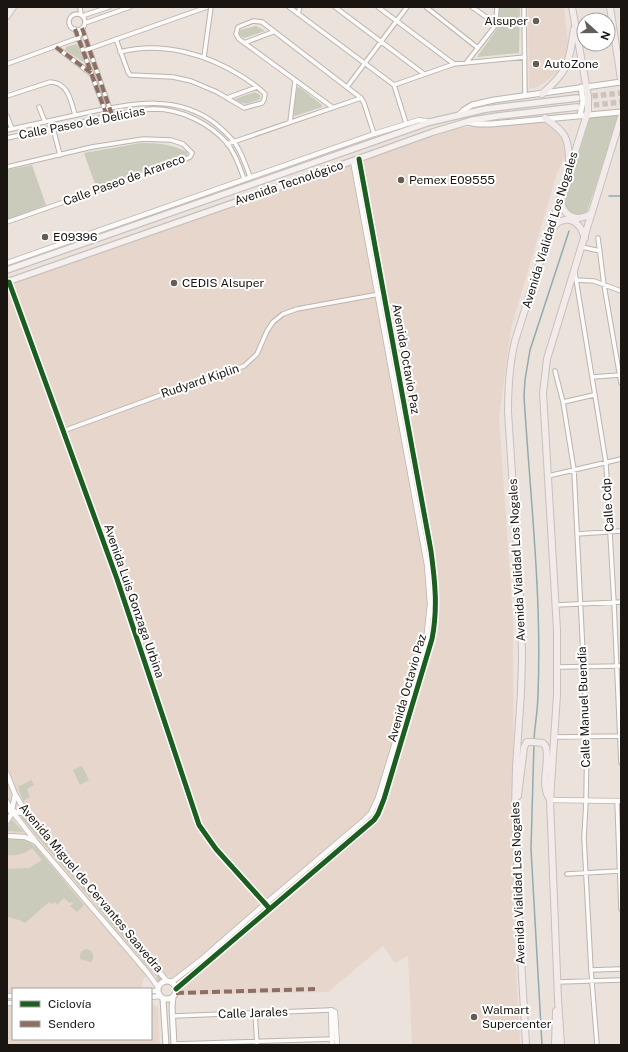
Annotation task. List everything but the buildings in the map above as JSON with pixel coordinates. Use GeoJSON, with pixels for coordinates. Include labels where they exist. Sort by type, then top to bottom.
{"type":"FeatureCollection","features":[{"type":"Feature","properties":{"kind":"highway"},"geometry":{"type":"LineString","coordinates":[[7,16],[13,7]]}},
{"type":"Feature","properties":{"kind":"highway","name":"Avenida Vialidad Los Nogales"},"geometry":{"type":"LineString","coordinates":[[526,1045],[515,809],[522,657],[521,611],[508,412],[508,384],[510,361],[515,341],[550,232],[583,115],[589,100],[584,87],[572,7]]}},
{"type":"Feature","properties":{"kind":"highway"},"geometry":{"type":"LineString","coordinates":[[542,94],[555,82],[567,66],[570,57],[575,24]]}},
{"type":"Feature","properties":{"kind":"highway"},"geometry":{"type":"LineString","coordinates":[[616,40],[621,51]]}},
{"type":"Feature","properties":{"kind":"highway"},"geometry":{"type":"LineString","coordinates":[[616,40],[621,79]]}},
{"type":"Feature","properties":{"kind":"highway"},"geometry":{"type":"LineString","coordinates":[[561,1045],[550,800],[558,667],[556,605],[543,393],[547,360],[621,117]]}},
{"type":"Feature","properties":{"kind":"highway"},"geometry":{"type":"LineString","coordinates":[[545,118],[558,127],[566,136],[569,151],[569,168]]}},
{"type":"Feature","properties":{"kind":"highway"},"geometry":{"type":"LineString","coordinates":[[612,149],[621,132]]}},
{"type":"Feature","properties":{"kind":"highway"},"geometry":{"type":"LineString","coordinates":[[560,199],[563,210],[570,216],[582,218],[592,213]]}},
{"type":"Feature","properties":{"kind":"highway"},"geometry":{"type":"LineString","coordinates":[[550,232],[557,222],[567,220],[579,225],[584,238]]}},
{"type":"Feature","properties":{"kind":"highway"},"geometry":{"type":"LineString","coordinates":[[515,809],[520,783],[524,747],[529,742],[543,743],[547,750],[546,791],[550,800]]}},
{"type":"Feature","properties":{"kind":"highway"},"geometry":{"type":"LineString","coordinates":[[555,1045],[555,1018],[558,999]]}},
{"type":"Feature","properties":{"kind":"highway"},"geometry":{"type":"LineString","coordinates":[[524,1006],[528,1024],[530,1045]]}},
{"type":"Feature","properties":{"kind":"main road"},"geometry":{"type":"LineString","coordinates":[[459,115],[472,105],[621,82]]}},
{"type":"Feature","properties":{"kind":"main road","name":"Avenida Tecnológico"},"geometry":{"type":"LineString","coordinates":[[7,270],[430,122],[507,106],[577,98]]}},
{"type":"Feature","properties":{"kind":"main road","name":"Avenida Tecnológico"},"geometry":{"type":"LineString","coordinates":[[8,282],[433,132],[467,122],[498,116],[577,107]]}},
{"type":"Feature","properties":{"kind":"main road"},"geometry":{"type":"LineString","coordinates":[[467,122],[478,124],[621,112]]}},
{"type":"Feature","properties":{"kind":"main road"},"geometry":{"type":"LineString","coordinates":[[68,249],[72,260]]}},
{"type":"Feature","properties":{"kind":"main road"},"geometry":{"type":"LineString","coordinates":[[166,1045],[160,993],[161,982],[169,981],[176,986],[173,997],[172,1016],[174,1044]]}},
{"type":"Feature","properties":{"kind":"main road"},"geometry":{"type":"LineString","coordinates":[[160,993],[168,999],[173,997]]}},
{"type":"Feature","properties":{"kind":"street"},"geometry":{"type":"LineString","coordinates":[[7,64],[78,38],[85,23],[81,15],[80,7]]}},
{"type":"Feature","properties":{"kind":"street"},"geometry":{"type":"LineString","coordinates":[[107,116],[75,29],[70,24],[70,19],[73,15],[81,15],[109,7]]}},
{"type":"Feature","properties":{"kind":"street"},"geometry":{"type":"LineString","coordinates":[[113,7],[115,12]]}},
{"type":"Feature","properties":{"kind":"street"},"geometry":{"type":"LineString","coordinates":[[85,23],[130,7]]}},
{"type":"Feature","properties":{"kind":"street"},"geometry":{"type":"LineString","coordinates":[[83,51],[207,7]]}},
{"type":"Feature","properties":{"kind":"street"},"geometry":{"type":"LineString","coordinates":[[204,57],[211,7]]}},
{"type":"Feature","properties":{"kind":"street"},"geometry":{"type":"LineString","coordinates":[[289,7],[394,85],[406,123]]}},
{"type":"Feature","properties":{"kind":"street"},"geometry":{"type":"LineString","coordinates":[[298,14],[300,7]]}},
{"type":"Feature","properties":{"kind":"street"},"geometry":{"type":"LineString","coordinates":[[336,8],[342,7]]}},
{"type":"Feature","properties":{"kind":"street"},"geometry":{"type":"LineString","coordinates":[[378,7],[454,64]]}},
{"type":"Feature","properties":{"kind":"street"},"geometry":{"type":"LineString","coordinates":[[347,86],[407,7]]}},
{"type":"Feature","properties":{"kind":"street"},"geometry":{"type":"LineString","coordinates":[[426,7],[478,48]]}},
{"type":"Feature","properties":{"kind":"street"},"geometry":{"type":"LineString","coordinates":[[472,7],[496,24]]}},
{"type":"Feature","properties":{"kind":"street"},"geometry":{"type":"LineString","coordinates":[[466,63],[496,24],[497,7]]}},
{"type":"Feature","properties":{"kind":"street"},"geometry":{"type":"LineString","coordinates":[[524,7],[525,96]]}},
{"type":"Feature","properties":{"kind":"street"},"geometry":{"type":"LineString","coordinates":[[336,8],[424,74]]}},
{"type":"Feature","properties":{"kind":"street"},"geometry":{"type":"LineString","coordinates":[[332,107],[244,43],[236,36],[238,27],[249,22],[258,21],[347,86],[361,98],[364,103],[374,134]]}},
{"type":"Feature","properties":{"kind":"street"},"geometry":{"type":"LineString","coordinates":[[75,29],[83,28]]}},
{"type":"Feature","properties":{"kind":"street"},"geometry":{"type":"LineString","coordinates":[[83,28],[112,115]]}},
{"type":"Feature","properties":{"kind":"street"},"geometry":{"type":"LineString","coordinates":[[244,43],[273,32]]}},
{"type":"Feature","properties":{"kind":"street"},"geometry":{"type":"LineString","coordinates":[[116,39],[120,52],[130,75],[172,76],[205,86],[245,108],[262,103],[265,98],[265,94],[257,87],[230,69],[204,57],[166,49],[147,48],[120,52]]}},
{"type":"Feature","properties":{"kind":"street"},"geometry":{"type":"LineString","coordinates":[[56,46],[91,73]]}},
{"type":"Feature","properties":{"kind":"street"},"geometry":{"type":"LineString","coordinates":[[394,85],[454,64],[525,57]]}},
{"type":"Feature","properties":{"kind":"street"},"geometry":{"type":"LineString","coordinates":[[290,122],[295,81]]}},
{"type":"Feature","properties":{"kind":"street"},"geometry":{"type":"LineString","coordinates":[[7,96],[54,82],[66,89],[75,115]]}},
{"type":"Feature","properties":{"kind":"street"},"geometry":{"type":"LineString","coordinates":[[227,98],[257,87]]}},
{"type":"Feature","properties":{"kind":"street"},"geometry":{"type":"LineString","coordinates":[[227,144],[361,98]]}},
{"type":"Feature","properties":{"kind":"street","name":"Calle Paseo de Delicias"},"geometry":{"type":"LineString","coordinates":[[7,130],[110,108],[145,103],[166,104],[198,113],[209,119],[223,130],[234,141],[243,156],[250,177]]}},
{"type":"Feature","properties":{"kind":"street"},"geometry":{"type":"LineString","coordinates":[[39,107],[45,122]]}},
{"type":"Feature","properties":{"kind":"street","name":"Calle Paseo de Delicias"},"geometry":{"type":"LineString","coordinates":[[7,138],[112,115],[155,109],[176,112],[201,122],[217,134],[227,144],[235,156],[244,179]]}},
{"type":"Feature","properties":{"kind":"street"},"geometry":{"type":"LineString","coordinates":[[7,116],[12,129]]}},
{"type":"Feature","properties":{"kind":"street"},"geometry":{"type":"LineString","coordinates":[[7,263],[406,123],[419,120],[430,122]]}},
{"type":"Feature","properties":{"kind":"street"},"geometry":{"type":"LineString","coordinates":[[54,128],[60,155]]}},
{"type":"Feature","properties":{"kind":"street","name":"Calle Paseo de Arareco"},"geometry":{"type":"LineString","coordinates":[[7,167],[143,139],[158,138],[171,140],[183,144],[191,150],[192,154],[186,159],[7,222]]}},
{"type":"Feature","properties":{"kind":"street","name":"Avenida Octavio Paz"},"geometry":{"type":"LineString","coordinates":[[176,990],[374,820],[384,798],[432,639],[436,602],[431,551],[359,159]]}},
{"type":"Feature","properties":{"kind":"street","name":"Avenida Octavio Paz"},"geometry":{"type":"LineString","coordinates":[[169,981],[202,958],[363,821],[371,812],[378,798],[426,641],[430,604],[427,565],[353,161]]}},
{"type":"Feature","properties":{"kind":"street"},"geometry":{"type":"LineString","coordinates":[[598,238],[604,285],[621,383]]}},
{"type":"Feature","properties":{"kind":"street"},"geometry":{"type":"LineString","coordinates":[[582,248],[600,251]]}},
{"type":"Feature","properties":{"kind":"street","name":"Calle Cdp"},"geometry":{"type":"LineString","coordinates":[[574,272],[606,463],[619,666],[621,763]]}},
{"type":"Feature","properties":{"kind":"street"},"geometry":{"type":"LineString","coordinates":[[576,280],[594,281],[621,291]]}},
{"type":"Feature","properties":{"kind":"street","name":"Avenida Luis Gonzaga Urbina"},"geometry":{"type":"LineString","coordinates":[[8,282],[117,580],[199,825],[216,849],[270,909]]}},
{"type":"Feature","properties":{"kind":"street","name":"Rudyard Kiplin"},"geometry":{"type":"LineString","coordinates":[[63,431],[244,366],[257,354],[267,331],[273,322],[283,314],[297,309],[384,293]]}},
{"type":"Feature","properties":{"kind":"street","name":"Calle Manuel Buendía"},"geometry":{"type":"LineString","coordinates":[[556,371],[574,470],[586,737],[586,801],[584,838],[591,970],[597,1045]]}},
{"type":"Feature","properties":{"kind":"street"},"geometry":{"type":"LineString","coordinates":[[592,377],[620,375]]}},
{"type":"Feature","properties":{"kind":"street"},"geometry":{"type":"LineString","coordinates":[[562,402],[594,395]]}},
{"type":"Feature","properties":{"kind":"street"},"geometry":{"type":"LineString","coordinates":[[548,476],[606,463],[621,458]]}},
{"type":"Feature","properties":{"kind":"street"},"geometry":{"type":"LineString","coordinates":[[577,534],[621,530]]}},
{"type":"Feature","properties":{"kind":"street"},"geometry":{"type":"LineString","coordinates":[[556,605],[621,602]]}},
{"type":"Feature","properties":{"kind":"street"},"geometry":{"type":"LineString","coordinates":[[558,667],[619,666]]}},
{"type":"Feature","properties":{"kind":"street"},"geometry":{"type":"LineString","coordinates":[[554,737],[620,736]]}},
{"type":"Feature","properties":{"kind":"street","name":"Avenida Miguel de Cervantes Saavedra"},"geometry":{"type":"LineString","coordinates":[[7,774],[15,794],[27,814],[169,981]]}},
{"type":"Feature","properties":{"kind":"street"},"geometry":{"type":"LineString","coordinates":[[7,821],[15,794]]}},
{"type":"Feature","properties":{"kind":"street"},"geometry":{"type":"LineString","coordinates":[[550,800],[619,801],[619,870],[621,909]]}},
{"type":"Feature","properties":{"kind":"street","name":"Avenida Miguel de Cervantes Saavedra"},"geometry":{"type":"LineString","coordinates":[[7,802],[9,811],[147,972],[160,993]]}},
{"type":"Feature","properties":{"kind":"street"},"geometry":{"type":"LineString","coordinates":[[9,811],[27,814]]}},
{"type":"Feature","properties":{"kind":"street"},"geometry":{"type":"LineString","coordinates":[[7,836],[25,837],[36,842]]}},
{"type":"Feature","properties":{"kind":"street"},"geometry":{"type":"LineString","coordinates":[[567,874],[619,870]]}},
{"type":"Feature","properties":{"kind":"street"},"geometry":{"type":"LineString","coordinates":[[591,970],[621,969]]}},
{"type":"Feature","properties":{"kind":"street"},"geometry":{"type":"LineString","coordinates":[[558,982],[621,980]]}},
{"type":"Feature","properties":{"kind":"street"},"geometry":{"type":"LineString","coordinates":[[152,991],[160,993]]}},
{"type":"Feature","properties":{"kind":"street"},"geometry":{"type":"LineString","coordinates":[[152,996],[160,993]]}},
{"type":"Feature","properties":{"kind":"street"},"geometry":{"type":"LineString","coordinates":[[332,1045],[334,1039],[333,1010]]}},
{"type":"Feature","properties":{"kind":"street","name":"Calle Jarales"},"geometry":{"type":"LineString","coordinates":[[172,1016],[333,1010]]}},
{"type":"Feature","properties":{"kind":"street"},"geometry":{"type":"LineString","coordinates":[[256,1013],[257,1043]]}},
{"type":"Feature","properties":{"kind":"street"},"geometry":{"type":"LineString","coordinates":[[174,1044],[257,1043],[334,1039]]}},
{"type":"Feature","properties":{"kind":"street"},"geometry":{"type":"LineString","coordinates":[[334,1039],[337,1045]]}},
{"type":"Feature","properties":{"kind":"shaded area"},"geometry":{"type":"Polygon","coordinates":[[[528,7],[564,7],[568,42],[566,55],[558,71],[547,81],[537,87],[529,89],[528,7]]]}},
{"type":"Feature","properties":{"kind":"shaded area"},"geometry":{"type":"Polygon","coordinates":[[[528,120],[551,123],[565,137],[565,157],[557,173],[511,328],[499,417],[513,619],[514,933],[520,1045],[412,1045],[408,956],[395,963],[383,946],[328,992],[184,995],[170,976],[146,976],[143,980],[142,988],[12,988],[12,1040],[152,1040],[152,1004],[158,1007],[160,1045],[7,1045],[7,283],[451,129],[528,120]]]}},
{"type":"Feature","properties":{"kind":"green space"},"geometry":{"type":"Polygon","coordinates":[[[499,7],[520,7],[519,53],[477,57],[499,26],[499,7]]]}},
{"type":"Feature","properties":{"kind":"green space"},"geometry":{"type":"Polygon","coordinates":[[[256,26],[265,31],[244,38],[239,35],[240,30],[256,26]]]}},
{"type":"Feature","properties":{"kind":"green space"},"geometry":{"type":"Polygon","coordinates":[[[77,44],[84,61],[83,62],[65,50],[66,47],[77,44]]]}},
{"type":"Feature","properties":{"kind":"green space"},"geometry":{"type":"Polygon","coordinates":[[[299,87],[322,105],[322,107],[295,116],[293,115],[297,88],[299,87]]]}},
{"type":"Feature","properties":{"kind":"green space"},"geometry":{"type":"Polygon","coordinates":[[[255,92],[260,95],[260,99],[244,104],[235,99],[255,92]]]}},
{"type":"Feature","properties":{"kind":"green space"},"geometry":{"type":"Polygon","coordinates":[[[619,114],[587,212],[580,215],[568,213],[564,204],[590,116],[619,114]]]}},
{"type":"Feature","properties":{"kind":"green space"},"geometry":{"type":"Polygon","coordinates":[[[141,143],[170,146],[187,152],[187,155],[96,187],[84,153],[141,143]]]}},
{"type":"Feature","properties":{"kind":"green space"},"geometry":{"type":"Polygon","coordinates":[[[32,165],[46,205],[7,220],[7,170],[32,165]]]}},
{"type":"Feature","properties":{"kind":"green space"},"geometry":{"type":"Polygon","coordinates":[[[82,766],[89,780],[80,785],[73,770],[82,766]]]}},
{"type":"Feature","properties":{"kind":"green space"},"geometry":{"type":"Polygon","coordinates":[[[31,780],[34,785],[27,789],[30,797],[23,801],[18,787],[31,780]]]}},
{"type":"Feature","properties":{"kind":"green space"},"geometry":{"type":"Polygon","coordinates":[[[23,816],[92,897],[90,898],[21,817],[23,816]]]}},
{"type":"Feature","properties":{"kind":"green space"},"geometry":{"type":"Polygon","coordinates":[[[12,820],[24,832],[7,831],[7,827],[12,820]]]}},
{"type":"Feature","properties":{"kind":"green space"},"geometry":{"type":"Polygon","coordinates":[[[7,837],[23,839],[35,846],[84,905],[77,912],[70,906],[73,904],[72,902],[70,903],[64,898],[57,905],[55,902],[52,904],[49,902],[25,923],[7,917],[7,869],[29,868],[42,860],[32,848],[21,854],[7,855],[7,837]]]}},
{"type":"Feature","properties":{"kind":"green space"},"geometry":{"type":"Polygon","coordinates":[[[99,905],[158,975],[164,980],[158,983],[156,976],[97,907],[99,905]]]}},
{"type":"Feature","properties":{"kind":"green space"},"geometry":{"type":"Polygon","coordinates":[[[86,949],[90,950],[93,954],[93,959],[91,962],[80,959],[81,953],[86,949]]]}},
{"type":"Feature","properties":{"kind":"waterway"},"geometry":{"type":"LineString","coordinates":[[609,196],[621,196]]}},
{"type":"Feature","properties":{"kind":"waterway"},"geometry":{"type":"LineString","coordinates":[[534,739],[538,700],[539,657],[535,545],[524,396],[525,380],[530,350],[569,231]]}},
{"type":"Feature","properties":{"kind":"waterway"},"geometry":{"type":"LineString","coordinates":[[534,743],[531,849],[542,1045]]}},
{"type":"Feature","properties":{"kind":"tunnel"},"geometry":{"type":"LineString","coordinates":[[584,97],[621,93]]}},
{"type":"Feature","properties":{"kind":"tunnel"},"geometry":{"type":"LineString","coordinates":[[577,107],[621,102]]}},
{"type":"Feature","properties":{"kind":"marked path"},"geometry":{"type":"LineString","coordinates":[[82,28],[112,115]]}},
{"type":"Feature","properties":{"kind":"marked path"},"geometry":{"type":"LineString","coordinates":[[75,29],[107,116]]}},
{"type":"Feature","properties":{"kind":"marked path"},"geometry":{"type":"LineString","coordinates":[[56,47],[91,73]]}},
{"type":"Feature","properties":{"kind":"marked path"},"geometry":{"type":"LineString","coordinates":[[176,993],[315,989]]}},
{"type":"Feature","properties":{"kind":"cycle path"},"geometry":{"type":"LineString","coordinates":[[176,989],[374,820],[384,799],[432,639],[435,617],[435,584],[431,551],[359,159]]}},
{"type":"Feature","properties":{"kind":"cycle path"},"geometry":{"type":"LineString","coordinates":[[9,282],[117,579],[199,825],[216,849],[270,909]]}},
{"type":"Feature","properties":{"kind":"place","name":"Alsuper"},"geometry":{"type":"Point","coordinates":[536,21]}},
{"type":"Feature","properties":{"kind":"place","name":"AutoZone"},"geometry":{"type":"Point","coordinates":[536,64]}},
{"type":"Feature","properties":{"kind":"place","name":"Pemex E09555"},"geometry":{"type":"Point","coordinates":[401,180]}},
{"type":"Feature","properties":{"kind":"place","name":"E09396"},"geometry":{"type":"Point","coordinates":[45,237]}},
{"type":"Feature","properties":{"kind":"place","name":"CEDIS Alsuper"},"geometry":{"type":"Point","coordinates":[174,283]}},
{"type":"Feature","properties":{"kind":"place","name":"Walmart Supercenter"},"geometry":{"type":"Point","coordinates":[474,1017]}}]}
